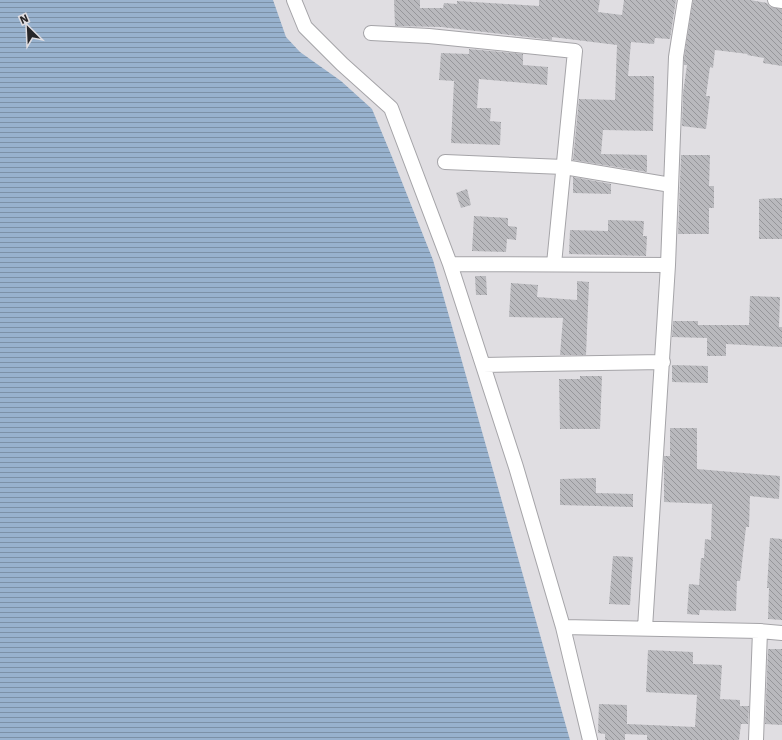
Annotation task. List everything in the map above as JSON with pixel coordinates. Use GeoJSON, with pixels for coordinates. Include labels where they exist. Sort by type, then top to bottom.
{"type":"FeatureCollection","features":[{"type":"Feature","properties":{"kind":"street"},"geometry":{"type":"LineString","coordinates":[[294,0],[305,27],[342,64],[391,108],[450,264],[516,467],[563,627],[590,740]]}},
{"type":"Feature","properties":{"kind":"street"},"geometry":{"type":"LineString","coordinates":[[645,628],[663,362],[676,57],[685,0]]}},
{"type":"Feature","properties":{"kind":"street"},"geometry":{"type":"LineString","coordinates":[[776,0],[782,1]]}},
{"type":"Feature","properties":{"kind":"street"},"geometry":{"type":"LineString","coordinates":[[371,33],[429,36],[575,51],[554,264]]}},
{"type":"Feature","properties":{"kind":"street"},"geometry":{"type":"LineString","coordinates":[[445,162],[564,167],[671,185]]}},
{"type":"Feature","properties":{"kind":"street"},"geometry":{"type":"LineString","coordinates":[[450,264],[668,265]]}},
{"type":"Feature","properties":{"kind":"street"},"geometry":{"type":"LineString","coordinates":[[483,365],[663,362]]}},
{"type":"Feature","properties":{"kind":"street"},"geometry":{"type":"LineString","coordinates":[[563,627],[760,631],[782,633]]}},
{"type":"Feature","properties":{"kind":"street"},"geometry":{"type":"LineString","coordinates":[[756,740],[760,631]]}},
{"type":"Feature","properties":{"kind":"water"},"geometry":{"type":"Polygon","coordinates":[[[0,0],[273,0],[286,37],[300,52],[341,81],[372,109],[433,260],[570,740],[0,740],[0,0]]]}},
{"type":"Feature","properties":{"kind":"building"},"geometry":{"type":"Polygon","coordinates":[[[394,0],[420,0],[420,8],[443,8],[444,3],[457,4],[457,1],[539,6],[539,0],[600,0],[598,12],[622,15],[624,0],[676,0],[670,39],[655,38],[654,44],[631,42],[628,76],[654,76],[653,131],[603,130],[601,154],[647,155],[647,172],[573,160],[579,99],[615,100],[617,45],[552,37],[552,40],[441,27],[395,26],[394,0]]]}},
{"type":"Feature","properties":{"kind":"building"},"geometry":{"type":"Polygon","coordinates":[[[693,0],[750,0],[767,3],[770,7],[782,9],[782,66],[763,63],[764,58],[747,55],[748,54],[715,50],[713,68],[710,67],[706,96],[710,96],[706,129],[682,126],[683,93],[687,65],[684,65],[684,58],[693,0]]]}},
{"type":"Feature","properties":{"kind":"building"},"geometry":{"type":"Polygon","coordinates":[[[469,49],[523,54],[523,65],[548,67],[547,85],[479,79],[477,108],[491,108],[490,121],[501,122],[500,145],[451,143],[454,81],[439,80],[441,53],[469,54],[469,49]]]}},
{"type":"Feature","properties":{"kind":"building"},"geometry":{"type":"Polygon","coordinates":[[[681,155],[710,155],[709,186],[714,186],[714,208],[709,208],[709,234],[678,234],[681,155]]]}},
{"type":"Feature","properties":{"kind":"building"},"geometry":{"type":"Polygon","coordinates":[[[573,177],[611,184],[611,194],[573,193],[573,177]]]}},
{"type":"Feature","properties":{"kind":"building"},"geometry":{"type":"Polygon","coordinates":[[[467,189],[471,205],[461,208],[456,193],[467,189]]]}},
{"type":"Feature","properties":{"kind":"building"},"geometry":{"type":"Polygon","coordinates":[[[782,198],[782,239],[759,239],[759,199],[782,198]]]}},
{"type":"Feature","properties":{"kind":"building"},"geometry":{"type":"Polygon","coordinates":[[[474,216],[508,218],[508,226],[517,227],[516,240],[507,239],[506,252],[472,251],[474,216]]]}},
{"type":"Feature","properties":{"kind":"building"},"geometry":{"type":"Polygon","coordinates":[[[608,220],[644,221],[643,236],[647,236],[646,256],[569,254],[570,230],[608,231],[608,220]]]}},
{"type":"Feature","properties":{"kind":"building"},"geometry":{"type":"Polygon","coordinates":[[[475,276],[486,276],[487,295],[476,295],[475,276]]]}},
{"type":"Feature","properties":{"kind":"building"},"geometry":{"type":"Polygon","coordinates":[[[577,281],[589,282],[586,355],[560,355],[563,318],[509,317],[511,283],[538,285],[537,297],[577,300],[577,281]]]}},
{"type":"Feature","properties":{"kind":"building"},"geometry":{"type":"Polygon","coordinates":[[[750,296],[780,297],[779,327],[782,327],[782,347],[726,344],[726,356],[707,356],[707,338],[672,337],[673,321],[698,321],[698,325],[749,325],[750,296]]]}},
{"type":"Feature","properties":{"kind":"building"},"geometry":{"type":"Polygon","coordinates":[[[672,365],[708,366],[708,383],[672,382],[672,365]]]}},
{"type":"Feature","properties":{"kind":"building"},"geometry":{"type":"Polygon","coordinates":[[[580,376],[602,376],[600,429],[560,429],[559,379],[580,379],[580,376]]]}},
{"type":"Feature","properties":{"kind":"building"},"geometry":{"type":"Polygon","coordinates":[[[670,428],[697,428],[697,469],[780,476],[779,499],[750,496],[749,527],[746,527],[740,581],[737,581],[736,611],[700,610],[699,615],[687,614],[689,584],[699,585],[701,558],[704,558],[705,539],[711,540],[712,504],[664,502],[664,456],[670,456],[670,428]]]}},
{"type":"Feature","properties":{"kind":"building"},"geometry":{"type":"Polygon","coordinates":[[[596,478],[596,493],[633,494],[633,507],[560,505],[560,479],[596,478]]]}},
{"type":"Feature","properties":{"kind":"building"},"geometry":{"type":"Polygon","coordinates":[[[770,538],[782,539],[782,620],[768,619],[769,588],[767,588],[770,538]]]}},
{"type":"Feature","properties":{"kind":"building"},"geometry":{"type":"Polygon","coordinates":[[[613,556],[633,557],[630,605],[609,604],[613,556]]]}},
{"type":"Feature","properties":{"kind":"building"},"geometry":{"type":"Polygon","coordinates":[[[768,649],[782,649],[782,725],[765,724],[768,649]]]}},
{"type":"Feature","properties":{"kind":"building"},"geometry":{"type":"Polygon","coordinates":[[[648,650],[693,652],[693,664],[722,665],[720,699],[740,700],[740,706],[749,706],[748,724],[741,724],[739,740],[647,740],[647,735],[625,734],[625,740],[605,740],[605,734],[598,733],[599,704],[627,705],[627,724],[695,727],[697,695],[646,692],[648,650]]]}}]}
